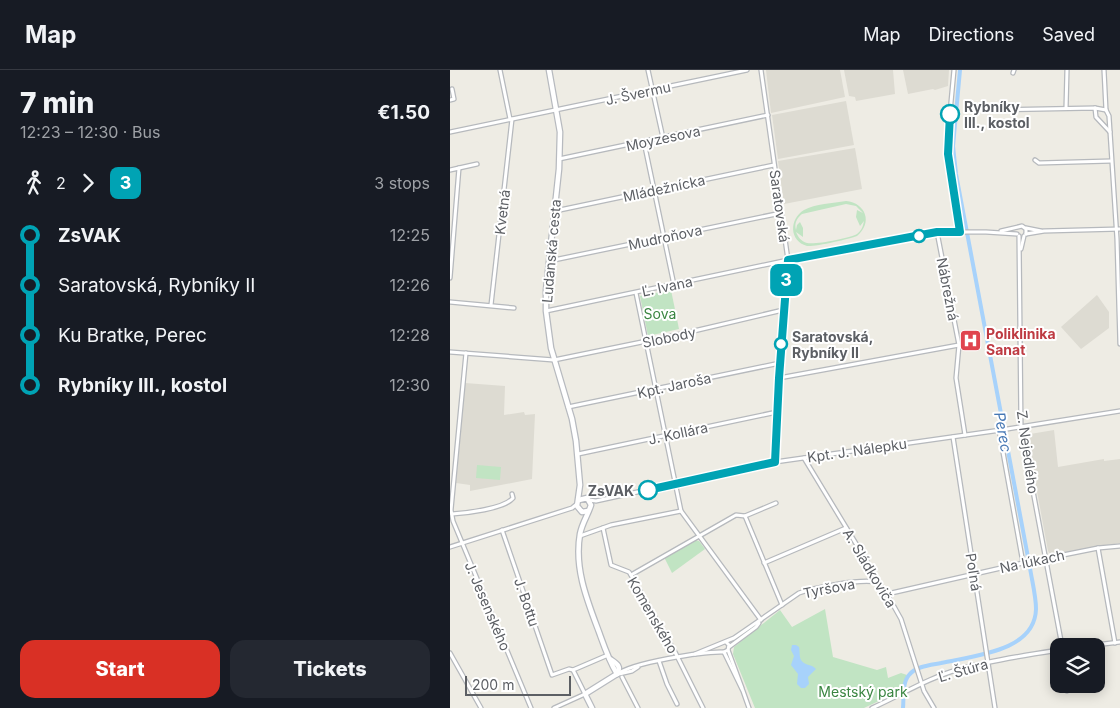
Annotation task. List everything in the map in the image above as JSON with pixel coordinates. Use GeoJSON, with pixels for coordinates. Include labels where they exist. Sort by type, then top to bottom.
{"type":"FeatureCollection","features":[{"type":"Feature","properties":{"kind":"street","name":"Kvetná"},"geometry":{"type":"LineString","coordinates":[[491,305],[511,119],[500,70]]}},
{"type":"Feature","properties":{"kind":"street","name":"Ludanská cesta"},"geometry":{"type":"LineString","coordinates":[[549,70],[560,132],[559,159],[548,261],[546,311],[549,338],[568,406],[578,454],[579,506]]}},
{"type":"Feature","properties":{"kind":"street"},"geometry":{"type":"LineString","coordinates":[[648,70],[663,138]]}},
{"type":"Feature","properties":{"kind":"street","name":"J. Švermu"},"geometry":{"type":"LineString","coordinates":[[450,132],[747,70]]}},
{"type":"Feature","properties":{"kind":"street","name":"Saratovská"},"geometry":{"type":"LineString","coordinates":[[761,70],[788,260],[783,310],[775,462]]}},
{"type":"Feature","properties":{"kind":"street"},"geometry":{"type":"LineString","coordinates":[[954,70],[947,145],[962,232]]}},
{"type":"Feature","properties":{"kind":"street"},"geometry":{"type":"LineString","coordinates":[[1066,108],[1067,70]]}},
{"type":"Feature","properties":{"kind":"street"},"geometry":{"type":"LineString","coordinates":[[1104,70],[1106,110],[1109,116],[1118,229],[1120,344]]}},
{"type":"Feature","properties":{"kind":"street"},"geometry":{"type":"LineString","coordinates":[[450,100],[454,99],[452,89]]}},
{"type":"Feature","properties":{"kind":"street"},"geometry":{"type":"LineString","coordinates":[[994,110],[1066,108],[1106,110]]}},
{"type":"Feature","properties":{"kind":"street"},"geometry":{"type":"LineString","coordinates":[[1095,108],[1096,118],[1110,133]]}},
{"type":"Feature","properties":{"kind":"street","name":"Moyzesova"},"geometry":{"type":"LineString","coordinates":[[559,159],[768,116]]}},
{"type":"Feature","properties":{"kind":"street"},"geometry":{"type":"LineString","coordinates":[[644,142],[674,285]]}},
{"type":"Feature","properties":{"kind":"street"},"geometry":{"type":"LineString","coordinates":[[1035,160],[1039,163],[1111,160]]}},
{"type":"Feature","properties":{"kind":"street"},"geometry":{"type":"LineString","coordinates":[[450,170],[476,164]]}},
{"type":"Feature","properties":{"kind":"street","name":"Mládežnícka"},"geometry":{"type":"LineString","coordinates":[[554,211],[774,165]]}},
{"type":"Feature","properties":{"kind":"street"},"geometry":{"type":"LineString","coordinates":[[450,278],[459,168]]}},
{"type":"Feature","properties":{"kind":"street","name":"Mudroňova"},"geometry":{"type":"LineString","coordinates":[[548,261],[781,213]]}},
{"type":"Feature","properties":{"kind":"street"},"geometry":{"type":"LineString","coordinates":[[995,232],[1022,226],[1044,231]]}},
{"type":"Feature","properties":{"kind":"street"},"geometry":{"type":"LineString","coordinates":[[1017,228],[1021,235]]}},
{"type":"Feature","properties":{"kind":"street"},"geometry":{"type":"LineString","coordinates":[[1021,235],[1026,228]]}},
{"type":"Feature","properties":{"kind":"street"},"geometry":{"type":"LineString","coordinates":[[995,232],[1021,235],[1044,231],[1118,229]]}},
{"type":"Feature","properties":{"kind":"street","name":"Ľ. Ivana"},"geometry":{"type":"LineString","coordinates":[[546,311],[788,260],[937,232],[995,232]]}},
{"type":"Feature","properties":{"kind":"street","name":"Nábrežná"},"geometry":{"type":"LineString","coordinates":[[937,232],[959,345],[956,378],[965,435]]}},
{"type":"Feature","properties":{"kind":"street","name":"Z. Nejedlého"},"geometry":{"type":"LineString","coordinates":[[1021,235],[1021,427],[1061,638]]}},
{"type":"Feature","properties":{"kind":"street"},"geometry":{"type":"LineString","coordinates":[[636,293],[681,511],[760,620]]}},
{"type":"Feature","properties":{"kind":"street"},"geometry":{"type":"LineString","coordinates":[[450,302],[514,308]]}},
{"type":"Feature","properties":{"kind":"street","name":"Slobody"},"geometry":{"type":"LineString","coordinates":[[450,352],[554,360],[646,342],[783,310]]}},
{"type":"Feature","properties":{"kind":"street"},"geometry":{"type":"LineString","coordinates":[[779,378],[959,345]]}},
{"type":"Feature","properties":{"kind":"street","name":"J. Jesenského"},"geometry":{"type":"LineString","coordinates":[[466,353],[452,486],[452,514],[461,544],[531,708]]}},
{"type":"Feature","properties":{"kind":"street","name":"Kpt. Jaroša"},"geometry":{"type":"LineString","coordinates":[[568,406],[780,363]]}},
{"type":"Feature","properties":{"kind":"street","name":"Kpt. J. Nálepku"},"geometry":{"type":"LineString","coordinates":[[587,499],[596,501],[775,462],[1002,430],[1120,411]]}},
{"type":"Feature","properties":{"kind":"street","name":"J. Kollára"},"geometry":{"type":"LineString","coordinates":[[578,454],[777,412]]}},
{"type":"Feature","properties":{"kind":"street","name":"Z. Nejedlého"},"geometry":{"type":"LineString","coordinates":[[1002,430],[1024,562]]}},
{"type":"Feature","properties":{"kind":"street","name":"Poľná"},"geometry":{"type":"LineString","coordinates":[[953,437],[995,708]]}},
{"type":"Feature","properties":{"kind":"street","name":"A. Sládkoviča"},"geometry":{"type":"LineString","coordinates":[[804,458],[901,619],[922,684],[934,707]]}},
{"type":"Feature","properties":{"kind":"street","name":"Ludanská cesta"},"geometry":{"type":"LineString","coordinates":[[580,488],[591,505]]}},
{"type":"Feature","properties":{"kind":"street"},"geometry":{"type":"LineString","coordinates":[[452,514],[504,505],[513,498],[512,494]]}},
{"type":"Feature","properties":{"kind":"street"},"geometry":{"type":"LineString","coordinates":[[450,547],[579,506],[587,499]]}},
{"type":"Feature","properties":{"kind":"street","name":"Kpt. J. Nálepku"},"geometry":{"type":"LineString","coordinates":[[591,505],[596,501]]}},
{"type":"Feature","properties":{"kind":"street"},"geometry":{"type":"LineString","coordinates":[[631,575],[736,515],[745,516],[776,503]]}},
{"type":"Feature","properties":{"kind":"street"},"geometry":{"type":"LineString","coordinates":[[591,505],[584,518],[579,536],[579,566],[582,582],[608,656],[617,674]]}},
{"type":"Feature","properties":{"kind":"street"},"geometry":{"type":"LineString","coordinates":[[579,506],[588,511]]}},
{"type":"Feature","properties":{"kind":"street"},"geometry":{"type":"LineString","coordinates":[[579,506],[584,518]]}},
{"type":"Feature","properties":{"kind":"street"},"geometry":{"type":"LineString","coordinates":[[579,536],[603,528],[681,511]]}},
{"type":"Feature","properties":{"kind":"street"},"geometry":{"type":"LineString","coordinates":[[745,516],[782,605]]}},
{"type":"Feature","properties":{"kind":"street","name":"Komenského"},"geometry":{"type":"LineString","coordinates":[[603,528],[611,565],[629,572],[631,575],[678,657],[703,708]]}},
{"type":"Feature","properties":{"kind":"street"},"geometry":{"type":"LineString","coordinates":[[764,563],[846,528]]}},
{"type":"Feature","properties":{"kind":"street","name":"J. Bottu"},"geometry":{"type":"LineString","coordinates":[[502,530],[552,675],[569,669],[573,670]]}},
{"type":"Feature","properties":{"kind":"street","name":"Na lúkach"},"geometry":{"type":"LineString","coordinates":[[887,595],[1024,562],[1098,548],[1120,546]]}},
{"type":"Feature","properties":{"kind":"street"},"geometry":{"type":"LineString","coordinates":[[1098,548],[1114,643]]}},
{"type":"Feature","properties":{"kind":"street","name":"Tyršova"},"geometry":{"type":"LineString","coordinates":[[695,654],[726,642],[798,593],[856,582],[877,582]]}},
{"type":"Feature","properties":{"kind":"street","name":"Tyršova"},"geometry":{"type":"LineString","coordinates":[[723,652],[756,627],[760,620]]}},
{"type":"Feature","properties":{"kind":"street"},"geometry":{"type":"LineString","coordinates":[[726,642],[749,708]]}},
{"type":"Feature","properties":{"kind":"street"},"geometry":{"type":"LineString","coordinates":[[1105,644],[1120,642]]}},
{"type":"Feature","properties":{"kind":"street"},"geometry":{"type":"LineString","coordinates":[[719,645],[743,691]]}},
{"type":"Feature","properties":{"kind":"street"},"geometry":{"type":"LineString","coordinates":[[554,708],[586,694],[627,668],[695,654],[723,652]]}},
{"type":"Feature","properties":{"kind":"street","name":"Ľ. Štúra"},"geometry":{"type":"LineString","coordinates":[[872,708],[959,669],[1050,652]]}},
{"type":"Feature","properties":{"kind":"street"},"geometry":{"type":"LineString","coordinates":[[450,653],[481,708]]}},
{"type":"Feature","properties":{"kind":"street"},"geometry":{"type":"LineString","coordinates":[[608,656],[618,665],[627,668]]}},
{"type":"Feature","properties":{"kind":"street"},"geometry":{"type":"LineString","coordinates":[[592,708],[573,670],[608,656]]}},
{"type":"Feature","properties":{"kind":"street"},"geometry":{"type":"LineString","coordinates":[[659,661],[667,684],[677,704]]}},
{"type":"Feature","properties":{"kind":"street"},"geometry":{"type":"LineString","coordinates":[[617,674],[619,670],[618,665]]}},
{"type":"Feature","properties":{"kind":"street"},"geometry":{"type":"LineString","coordinates":[[617,674],[632,671],[641,665]]}},
{"type":"Feature","properties":{"kind":"street"},"geometry":{"type":"LineString","coordinates":[[622,677],[638,708]]}},
{"type":"Feature","properties":{"kind":"shaded area"},"geometry":{"type":"Polygon","coordinates":[[[766,70],[840,70],[845,97],[771,113],[766,70]]]}},
{"type":"Feature","properties":{"kind":"shaded area"},"geometry":{"type":"Polygon","coordinates":[[[844,70],[893,70],[895,94],[856,101],[855,97],[849,96],[844,70]]]}},
{"type":"Feature","properties":{"kind":"shaded area"},"geometry":{"type":"Polygon","coordinates":[[[903,70],[949,70],[948,86],[908,94],[903,70]]]}},
{"type":"Feature","properties":{"kind":"shaded area"},"geometry":{"type":"Polygon","coordinates":[[[846,101],[854,145],[778,159],[772,115],[846,101]]]}},
{"type":"Feature","properties":{"kind":"shaded area"},"geometry":{"type":"Polygon","coordinates":[[[855,148],[862,189],[784,204],[778,161],[855,148]]]}},
{"type":"Feature","properties":{"kind":"shaded area"},"geometry":{"type":"Polygon","coordinates":[[[1097,295],[1109,312],[1109,328],[1081,349],[1061,327],[1097,295]]]}},
{"type":"Feature","properties":{"kind":"shaded area"},"geometry":{"type":"Polygon","coordinates":[[[465,383],[505,386],[504,415],[524,412],[525,415],[535,414],[532,479],[470,491],[470,485],[456,483],[465,383]]]}},
{"type":"Feature","properties":{"kind":"shaded area"},"geometry":{"type":"Polygon","coordinates":[[[1054,430],[1058,467],[1104,459],[1104,461],[1120,459],[1120,543],[1054,554],[1050,554],[1048,551],[1027,437],[1030,434],[1054,430]]]}},
{"type":"Feature","properties":{"kind":"green space"},"geometry":{"type":"Polygon","coordinates":[[[846,201],[858,205],[865,214],[865,225],[857,236],[811,246],[807,246],[797,240],[793,230],[794,224],[799,214],[804,210],[813,206],[846,201]],[[846,204],[802,214],[796,221],[795,227],[796,230],[800,222],[803,228],[803,237],[796,232],[800,239],[807,243],[832,241],[857,234],[862,228],[864,221],[860,226],[856,217],[857,210],[863,213],[856,206],[846,204]]]}},
{"type":"Feature","properties":{"kind":"green space","name":"Sova"},"geometry":{"type":"Polygon","coordinates":[[[671,290],[679,329],[648,336],[640,296],[671,290]]]}},
{"type":"Feature","properties":{"kind":"green space"},"geometry":{"type":"Polygon","coordinates":[[[477,465],[501,467],[500,480],[476,478],[477,465]]]}},
{"type":"Feature","properties":{"kind":"green space"},"geometry":{"type":"Polygon","coordinates":[[[694,540],[699,541],[705,549],[672,573],[664,557],[694,540]]]}},
{"type":"Feature","properties":{"kind":"green space","name":"Mestský park"},"geometry":{"type":"Polygon","coordinates":[[[825,609],[833,657],[877,670],[886,667],[888,678],[901,673],[907,675],[902,690],[864,708],[755,708],[733,654],[734,647],[780,610],[792,627],[825,609]]]}},
{"type":"Feature","properties":{"kind":"water"},"geometry":{"type":"Polygon","coordinates":[[[792,645],[799,647],[800,657],[803,662],[816,669],[808,677],[809,684],[805,688],[801,688],[797,684],[798,674],[791,665],[794,656],[791,650],[792,645]]]}},
{"type":"Feature","properties":{"kind":"waterway","name":"Perec"},"geometry":{"type":"LineString","coordinates":[[903,708],[905,682],[912,672],[924,666],[1000,650],[1014,643],[1025,635],[1033,623],[1036,609],[1035,594],[956,174],[953,146],[960,70]]}},
{"type":"Feature","properties":{"kind":"bus line","name":"3"},"geometry":{"type":"LineString","coordinates":[[648,490],[775,462],[783,314],[788,260],[937,232],[960,232],[947,145],[950,114]]}},
{"type":"Feature","properties":{"kind":"place","name":"Rybníky III., kostol"},"geometry":{"type":"Point","coordinates":[950,114]}},
{"type":"Feature","properties":{"kind":"place","name":"Poliklinika Sanat"},"geometry":{"type":"Point","coordinates":[970,341]}},
{"type":"Feature","properties":{"kind":"place","name":"Saratovská, Rybníky II"},"geometry":{"type":"Point","coordinates":[781,344]}},
{"type":"Feature","properties":{"kind":"place","name":"ZsVAK"},"geometry":{"type":"Point","coordinates":[648,490]}}]}
